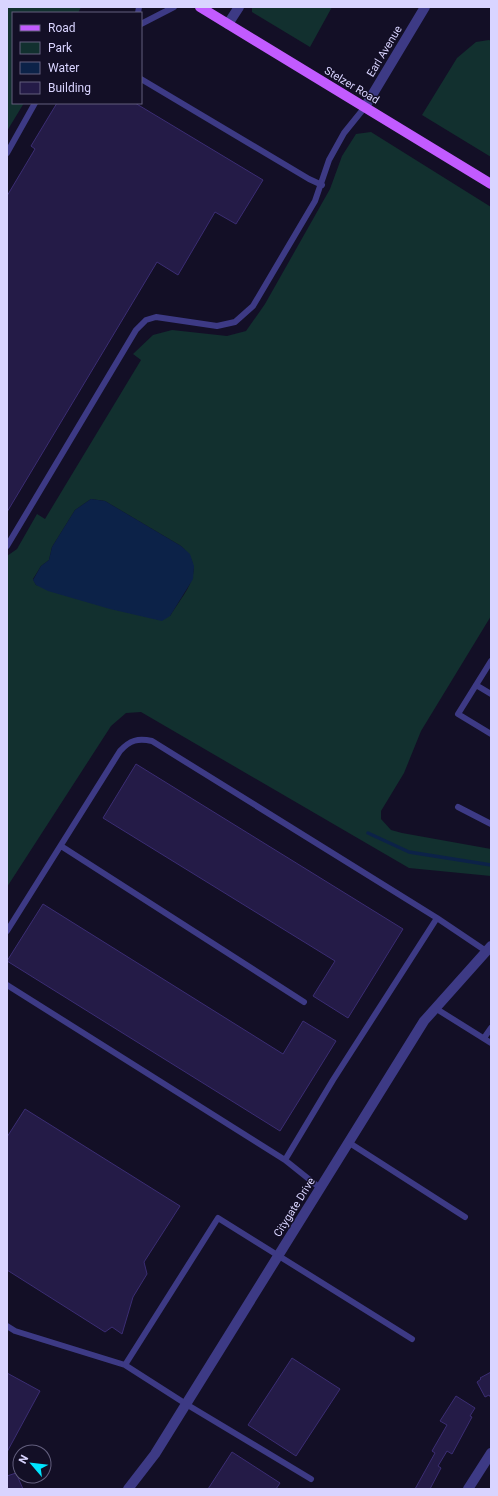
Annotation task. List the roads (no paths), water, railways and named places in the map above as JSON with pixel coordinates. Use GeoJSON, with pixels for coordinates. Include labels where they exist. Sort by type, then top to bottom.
{"type":"FeatureCollection","features":[{"type":"Feature","properties":{"kind":"main road","name":"Stelzer Road"},"geometry":{"type":"LineString","coordinates":[[200,7],[491,184]]}},
{"type":"Feature","properties":{"kind":"street"},"geometry":{"type":"LineString","coordinates":[[228,24],[239,7]]}},
{"type":"Feature","properties":{"kind":"street","name":"Earl Avenue"},"geometry":{"type":"LineString","coordinates":[[365,107],[425,7]]}},
{"type":"Feature","properties":{"kind":"street","name":"Citygate Drive"},"geometry":{"type":"LineString","coordinates":[[128,1489],[155,1454],[424,1021],[488,949]]}},
{"type":"Feature","properties":{"kind":"street"},"geometry":{"type":"LineString","coordinates":[[468,1489],[491,1453]]}},
{"type":"Feature","properties":{"kind":"lane"},"geometry":{"type":"LineString","coordinates":[[142,23],[174,7]]}},
{"type":"Feature","properties":{"kind":"lane"},"geometry":{"type":"LineString","coordinates":[[142,80],[305,177],[322,185]]}},
{"type":"Feature","properties":{"kind":"lane"},"geometry":{"type":"LineString","coordinates":[[7,153],[34,104]]}},
{"type":"Feature","properties":{"kind":"lane"},"geometry":{"type":"LineString","coordinates":[[7,546],[136,330],[146,320],[156,317],[217,326],[235,322],[253,306],[315,201],[322,185],[329,160],[344,133],[365,107]]}},
{"type":"Feature","properties":{"kind":"lane"},"geometry":{"type":"LineString","coordinates":[[491,661],[458,714],[491,734]]}},
{"type":"Feature","properties":{"kind":"lane"},"geometry":{"type":"LineString","coordinates":[[476,685],[491,694]]}},
{"type":"Feature","properties":{"kind":"lane"},"geometry":{"type":"LineString","coordinates":[[7,931],[62,846],[120,751],[128,743],[135,740],[144,739],[152,742],[488,949]]}},
{"type":"Feature","properties":{"kind":"lane"},"geometry":{"type":"LineString","coordinates":[[458,807],[491,824]]}},
{"type":"Feature","properties":{"kind":"lane"},"geometry":{"type":"LineString","coordinates":[[62,846],[304,1002]]}},
{"type":"Feature","properties":{"kind":"lane"},"geometry":{"type":"LineString","coordinates":[[285,1160],[333,1080],[437,918]]}},
{"type":"Feature","properties":{"kind":"lane"},"geometry":{"type":"LineString","coordinates":[[7,985],[285,1160],[320,1188]]}},
{"type":"Feature","properties":{"kind":"lane"},"geometry":{"type":"LineString","coordinates":[[435,1008],[491,1043]]}},
{"type":"Feature","properties":{"kind":"lane"},"geometry":{"type":"LineString","coordinates":[[484,1038],[491,1028]]}},
{"type":"Feature","properties":{"kind":"lane"},"geometry":{"type":"LineString","coordinates":[[348,1142],[465,1217]]}},
{"type":"Feature","properties":{"kind":"lane"},"geometry":{"type":"LineString","coordinates":[[125,1365],[218,1218],[412,1339]]}},
{"type":"Feature","properties":{"kind":"lane"},"geometry":{"type":"LineString","coordinates":[[7,1326],[15,1331],[125,1365],[186,1404],[311,1479]]}},
{"type":"Feature","properties":{"kind":"water"},"geometry":{"type":"Polygon","coordinates":[[[91,499],[105,501],[181,546],[190,554],[194,566],[193,579],[170,616],[162,621],[110,609],[48,591],[36,585],[33,580],[41,566],[49,560],[52,547],[75,510],[91,499]]]}},
{"type":"Feature","properties":{"kind":"waterway"},"geometry":{"type":"LineString","coordinates":[[368,833],[409,852],[491,865]]}}]}
